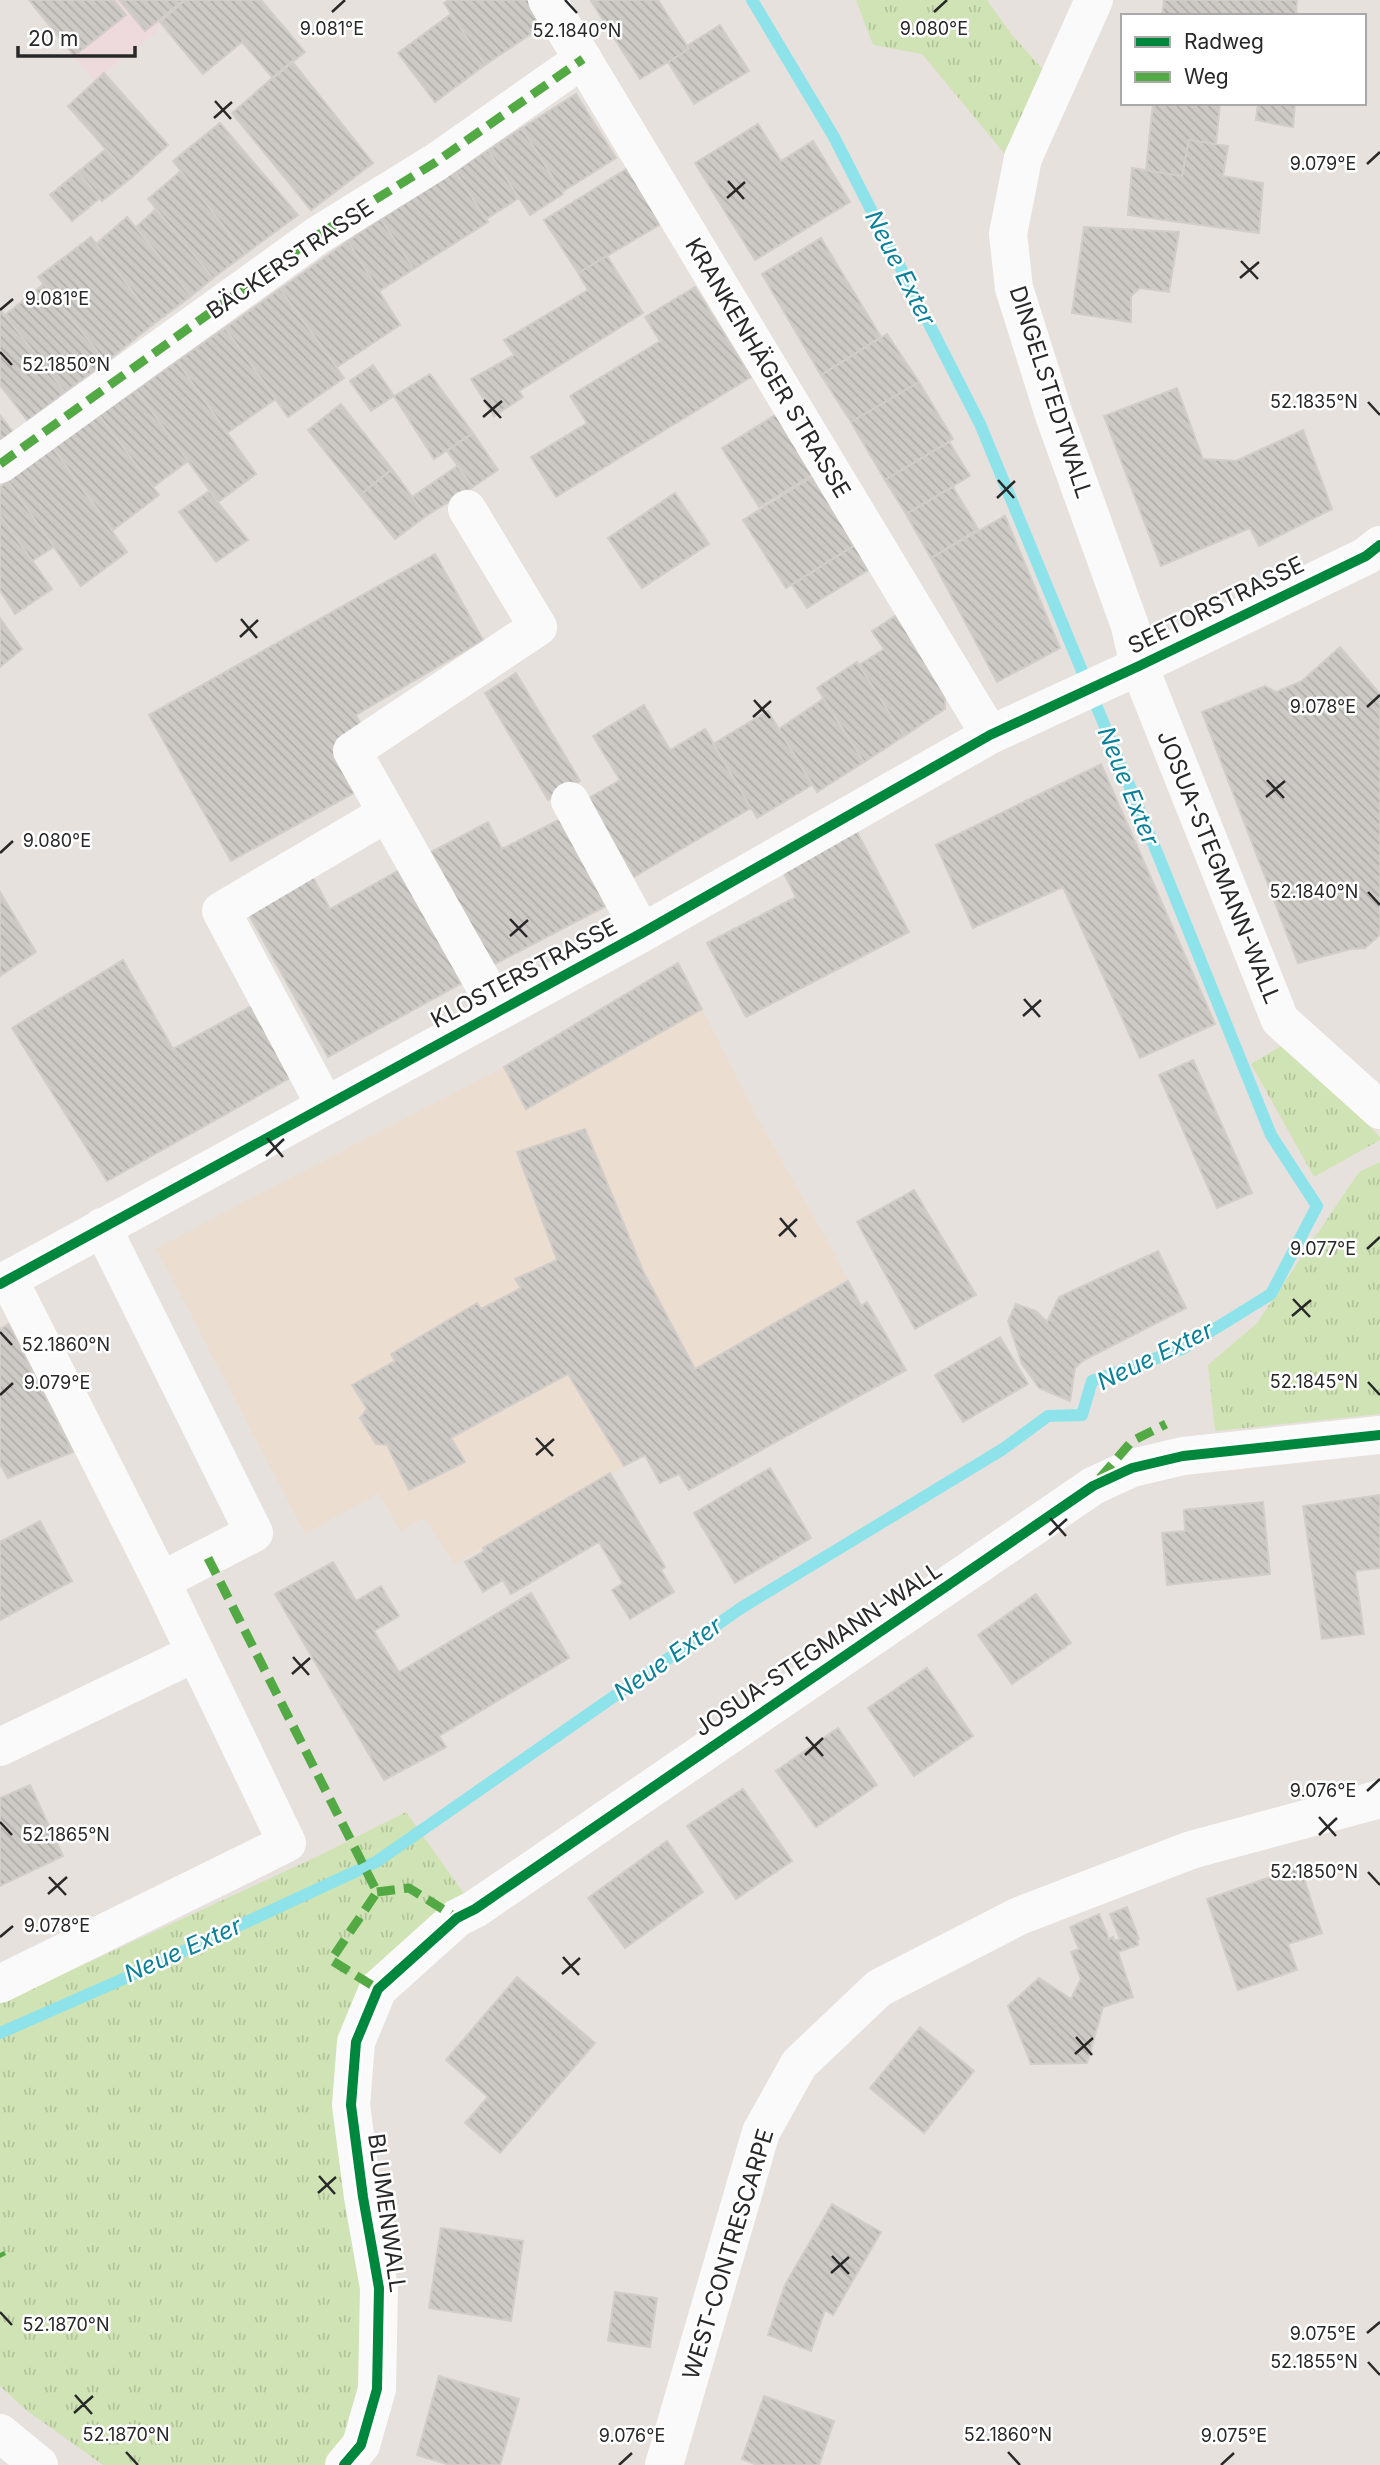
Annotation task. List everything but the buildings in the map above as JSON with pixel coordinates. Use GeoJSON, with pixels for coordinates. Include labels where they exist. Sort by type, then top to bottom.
{"type":"FeatureCollection","features":[{"type":"Feature","properties":{"kind":"street","name":"KRANKENHÄGER STRASSE"},"geometry":{"type":"LineString","coordinates":[[547,0],[990,735]]}},
{"type":"Feature","properties":{"kind":"street","name":"DINGELSTEDTWALL"},"geometry":{"type":"LineString","coordinates":[[1094,0],[1023,158],[1008,234],[1014,288],[1054,415],[1130,626],[1123,674]]}},
{"type":"Feature","properties":{"kind":"street","name":"BÄCKERSTRASSE"},"geometry":{"type":"LineString","coordinates":[[0,464],[318,235],[436,162],[583,59]]}},
{"type":"Feature","properties":{"kind":"street"},"geometry":{"type":"LineString","coordinates":[[467,509],[538,627],[352,751],[499,1010]]}},
{"type":"Feature","properties":{"kind":"street","name":"SEETORSTRASSE"},"geometry":{"type":"LineString","coordinates":[[1068,699],[1375,551]]}},
{"type":"Feature","properties":{"kind":"street","name":"JOSUA-STEGMANN-WALL"},"geometry":{"type":"LineString","coordinates":[[1123,674],[1280,1020],[1380,1110]]}},
{"type":"Feature","properties":{"kind":"street","name":"KLOSTERSTRASSE"},"geometry":{"type":"LineString","coordinates":[[0,1984],[287,1843],[161,1581],[5,1282],[642,933],[990,735],[1068,699]]}},
{"type":"Feature","properties":{"kind":"street"},"geometry":{"type":"LineString","coordinates":[[570,801],[642,933]]}},
{"type":"Feature","properties":{"kind":"street"},"geometry":{"type":"LineString","coordinates":[[325,1105],[221,911],[387,813]]}},
{"type":"Feature","properties":{"kind":"street"},"geometry":{"type":"LineString","coordinates":[[102,1227],[254,1533],[161,1581]]}},
{"type":"Feature","properties":{"kind":"street","name":"JOSUA-STEGMANN-WALL"},"geometry":{"type":"LineString","coordinates":[[356,2042],[378,1989],[457,1918],[475,1909],[1093,1486],[1132,1468],[1183,1455],[1380,1435]]}},
{"type":"Feature","properties":{"kind":"street"},"geometry":{"type":"LineString","coordinates":[[0,1746],[195,1653]]}},
{"type":"Feature","properties":{"kind":"street","name":"WEST-CONTRESCARPE"},"geometry":{"type":"LineString","coordinates":[[664,2465],[761,2133],[799,2064],[879,1988],[1019,1916],[1191,1850],[1380,1799]]}},
{"type":"Feature","properties":{"kind":"street","name":"BLUMENWALL"},"geometry":{"type":"LineString","coordinates":[[344,2465],[361,2445],[377,2389],[379,2288],[351,2105],[356,2042]]}},
{"type":"Feature","properties":{"kind":"street"},"geometry":{"type":"LineString","coordinates":[[0,2433],[39,2465]]}},
{"type":"Feature","properties":{"kind":"shaded area"},"geometry":{"type":"Polygon","coordinates":[[[29,0],[185,0],[160,22],[156,32],[94,81],[29,0]]]}},
{"type":"Feature","properties":{"kind":"shaded area"},"geometry":{"type":"Polygon","coordinates":[[[702,1009],[758,1119],[861,1305],[867,1302],[906,1370],[689,1490],[679,1474],[660,1483],[645,1455],[454,1564],[425,1518],[400,1531],[379,1493],[305,1534],[156,1248],[504,1067],[527,1109],[702,1009]]]}},
{"type":"Feature","properties":{"kind":"green space"},"geometry":{"type":"Polygon","coordinates":[[[856,0],[987,0],[1012,35],[1044,71],[1009,159],[922,54],[873,45],[856,0]]]}},
{"type":"Feature","properties":{"kind":"green space"},"geometry":{"type":"Polygon","coordinates":[[[1286,1043],[1380,1137],[1380,1140],[1314,1177],[1251,1064],[1286,1043]]]}},
{"type":"Feature","properties":{"kind":"green space"},"geometry":{"type":"Polygon","coordinates":[[[1380,1162],[1380,1414],[1215,1431],[1208,1365],[1257,1323],[1359,1172],[1380,1162]]]}},
{"type":"Feature","properties":{"kind":"green space"},"geometry":{"type":"Polygon","coordinates":[[[406,1812],[475,1909],[356,2042],[371,2386],[328,2465],[103,2465],[26,2410],[0,2386],[0,2003],[314,1858],[406,1812]]]}},
{"type":"Feature","properties":{"kind":"waterway","name":"Neue Exter"},"geometry":{"type":"LineString","coordinates":[[0,2033],[376,1862],[741,1608],[1003,1449],[1048,1416],[1082,1415],[1092,1381],[1182,1349],[1271,1294],[1317,1206],[1271,1135],[980,424],[834,137],[752,0]]}},
{"type":"Feature","properties":{"kind":"marked path"},"geometry":{"type":"LineString","coordinates":[[0,464],[318,235],[436,162],[583,59]]}},
{"type":"Feature","properties":{"kind":"marked path"},"geometry":{"type":"LineString","coordinates":[[1100,1478],[1132,1441],[1166,1424]]}},
{"type":"Feature","properties":{"kind":"marked path"},"geometry":{"type":"LineString","coordinates":[[208,1558],[377,1892],[331,1960],[378,1989]]}},
{"type":"Feature","properties":{"kind":"marked path"},"geometry":{"type":"LineString","coordinates":[[377,1892],[409,1888],[457,1918]]}},
{"type":"Feature","properties":{"kind":"marked path"},"geometry":{"type":"LineString","coordinates":[[0,2253],[2,2257]]}},
{"type":"Feature","properties":{"kind":"cycle path"},"geometry":{"type":"LineString","coordinates":[[0,1284],[642,933],[990,735],[1366,556],[1380,545]]}},
{"type":"Feature","properties":{"kind":"cycle path"},"geometry":{"type":"LineString","coordinates":[[344,2465],[361,2445],[377,2389],[379,2288],[351,2105],[356,2042],[378,1989],[457,1918],[475,1909],[1093,1486],[1132,1468],[1183,1456],[1380,1435]]}}]}
